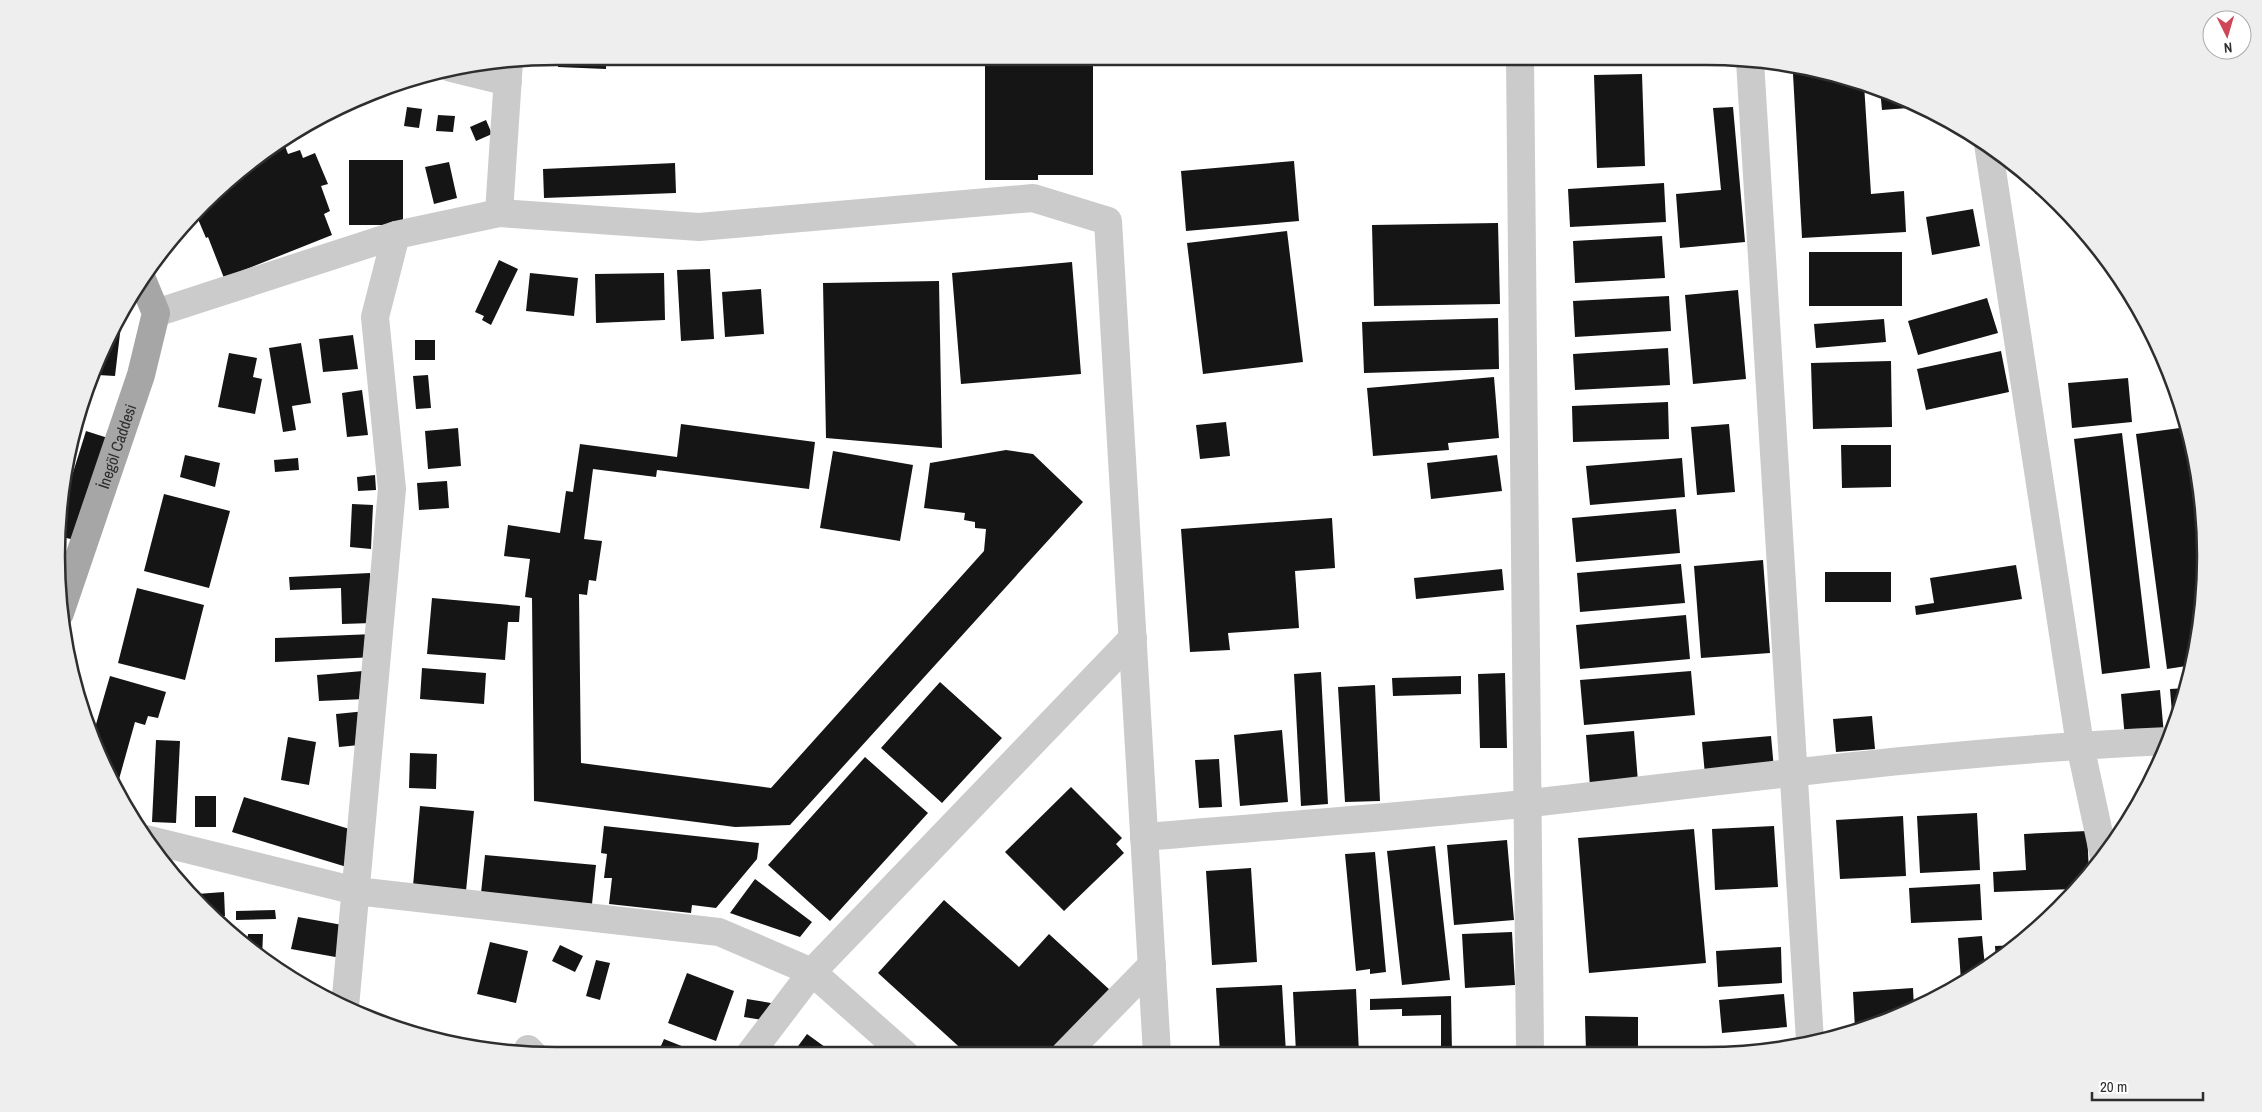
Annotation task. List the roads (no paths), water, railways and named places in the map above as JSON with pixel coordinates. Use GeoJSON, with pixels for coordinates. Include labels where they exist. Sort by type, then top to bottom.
{"type":"FeatureCollection","features":[{"type":"Feature","properties":{"kind":"main road"},"geometry":{"type":"LineString","coordinates":[[145,287],[156,313]]}},
{"type":"Feature","properties":{"kind":"main road","name":"İnegöl Caddesi"},"geometry":{"type":"LineString","coordinates":[[67,594],[141,375],[156,313]]}},
{"type":"Feature","properties":{"kind":"street"},"geometry":{"type":"LineString","coordinates":[[1520,65],[1530,1047]]}},
{"type":"Feature","properties":{"kind":"street"},"geometry":{"type":"LineString","coordinates":[[1750,67],[1810,1036]]}},
{"type":"Feature","properties":{"kind":"street"},"geometry":{"type":"LineString","coordinates":[[486,70],[508,71],[499,213]]}},
{"type":"Feature","properties":{"kind":"street"},"geometry":{"type":"LineString","coordinates":[[1990,155],[2080,745],[2102,847]]}},
{"type":"Feature","properties":{"kind":"street"},"geometry":{"type":"LineString","coordinates":[[156,313],[396,235],[499,213],[699,227],[1033,198],[1108,221],[1157,1047]]}},
{"type":"Feature","properties":{"kind":"street"},"geometry":{"type":"LineString","coordinates":[[346,999],[392,489],[375,317],[396,235]]}},
{"type":"Feature","properties":{"kind":"street"},"geometry":{"type":"LineString","coordinates":[[755,1047],[812,972],[1133,638]]}},
{"type":"Feature","properties":{"kind":"street"},"geometry":{"type":"LineString","coordinates":[[1144,837],[1528,803],[1794,772],[2080,745],[2161,741]]}},
{"type":"Feature","properties":{"kind":"street"},"geometry":{"type":"LineString","coordinates":[[157,842],[356,891],[719,932],[812,972],[898,1047]]}},
{"type":"Feature","properties":{"kind":"street"},"geometry":{"type":"LineString","coordinates":[[1071,1047],[1152,965]]}}]}
